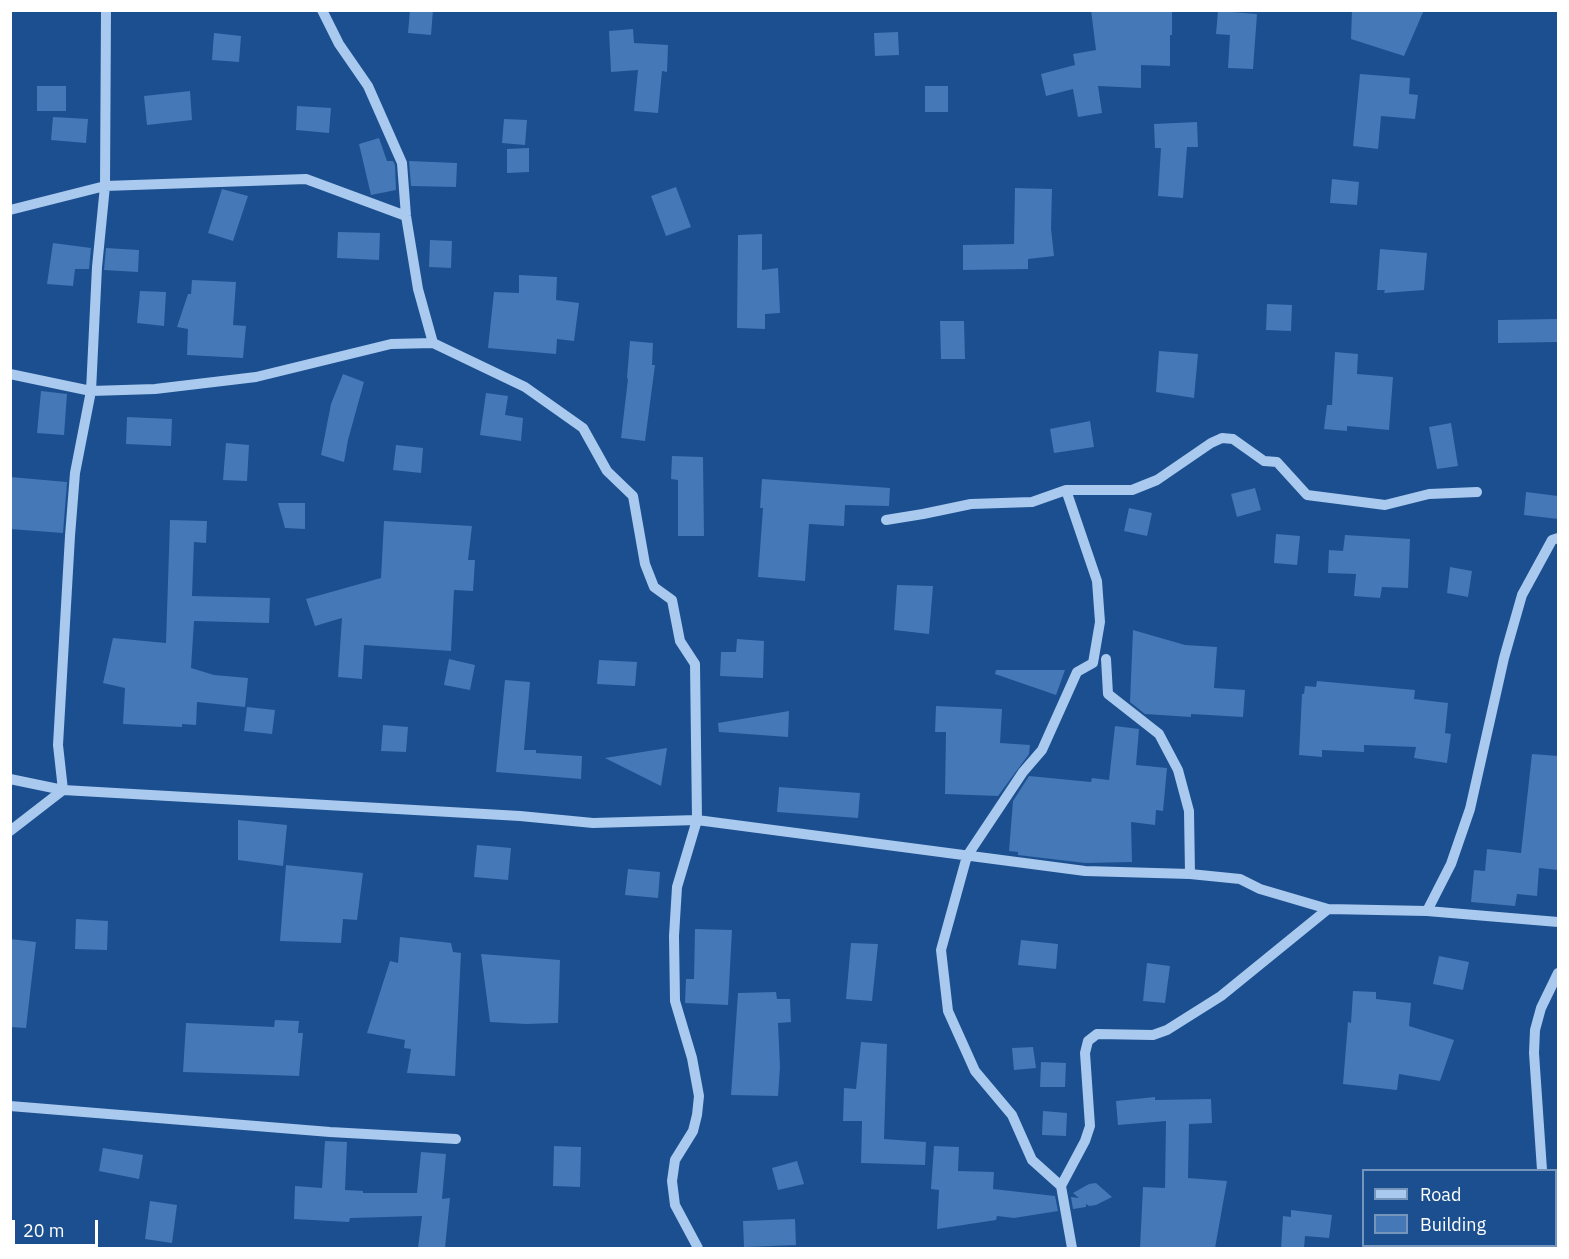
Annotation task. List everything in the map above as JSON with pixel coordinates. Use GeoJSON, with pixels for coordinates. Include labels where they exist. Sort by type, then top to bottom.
{"type":"FeatureCollection","features":[{"type":"Feature","properties":{"kind":"street"},"geometry":{"type":"LineString","coordinates":[[63,790],[58,745],[70,536],[75,474],[91,391],[97,267],[105,186],[106,10]]}},
{"type":"Feature","properties":{"kind":"street"},"geometry":{"type":"LineString","coordinates":[[322,10],[339,44],[368,86],[402,162],[406,216],[418,289],[433,343]]}},
{"type":"Feature","properties":{"kind":"street"},"geometry":{"type":"LineString","coordinates":[[10,210],[105,186],[306,179],[406,216]]}},
{"type":"Feature","properties":{"kind":"street"},"geometry":{"type":"LineString","coordinates":[[10,374],[91,391],[155,389],[256,377],[391,344],[433,343],[525,387],[583,428],[607,471],[633,496],[645,564],[654,587],[672,600],[680,641],[695,664],[697,820],[677,887],[674,936],[675,1001],[692,1058],[699,1096],[698,1115],[693,1131],[675,1160],[672,1181],[675,1205],[698,1248]]}},
{"type":"Feature","properties":{"kind":"street"},"geometry":{"type":"LineString","coordinates":[[886,520],[971,504],[1032,502],[1066,490],[1132,490],[1157,480],[1222,438],[1233,439],[1264,461],[1277,462],[1307,495],[1384,505],[1429,494],[1477,492]]}},
{"type":"Feature","properties":{"kind":"street"},"geometry":{"type":"LineString","coordinates":[[1066,490],[1097,581],[1100,622],[1093,663],[1077,672],[1042,750],[1023,772],[967,856],[940,950],[948,1011],[975,1071],[1012,1115],[1032,1160],[1061,1186],[1072,1248]]}},
{"type":"Feature","properties":{"kind":"street"},"geometry":{"type":"LineString","coordinates":[[1428,911],[1451,864],[1470,808],[1504,658],[1522,595],[1552,540],[1558,538]]}},
{"type":"Feature","properties":{"kind":"street"},"geometry":{"type":"LineString","coordinates":[[1106,659],[1108,694],[1159,734],[1179,771],[1189,811],[1190,874]]}},
{"type":"Feature","properties":{"kind":"street"},"geometry":{"type":"LineString","coordinates":[[10,779],[63,790],[520,816],[593,823],[697,820],[1085,871],[1190,874],[1240,879],[1260,889],[1328,909],[1428,911],[1558,922]]}},
{"type":"Feature","properties":{"kind":"street"},"geometry":{"type":"LineString","coordinates":[[10,831],[63,790]]}},
{"type":"Feature","properties":{"kind":"street"},"geometry":{"type":"LineString","coordinates":[[1061,1186],[1085,1141],[1090,1126],[1084,1053],[1092,1036],[1136,1033],[1153,1035],[1167,1030],[1221,996],[1328,909]]}},
{"type":"Feature","properties":{"kind":"street"},"geometry":{"type":"LineString","coordinates":[[1542,1169],[1534,1053],[1535,1030],[1541,1008],[1558,973]]}},
{"type":"Feature","properties":{"kind":"street"},"geometry":{"type":"LineString","coordinates":[[10,1106],[330,1132],[456,1139]]}},
{"type":"Feature","properties":{"kind":"building"},"geometry":{"type":"Polygon","coordinates":[[[410,10],[433,10],[431,35],[408,33],[410,10]]]}},
{"type":"Feature","properties":{"kind":"building"},"geometry":{"type":"Polygon","coordinates":[[[1091,10],[1172,10],[1170,66],[1141,65],[1141,88],[1098,86],[1102,113],[1078,117],[1073,89],[1046,96],[1041,74],[1075,65],[1073,54],[1096,50],[1091,10]]]}},
{"type":"Feature","properties":{"kind":"building"},"geometry":{"type":"Polygon","coordinates":[[[1352,10],[1424,10],[1404,56],[1351,39],[1352,10]]]}},
{"type":"Feature","properties":{"kind":"building"},"geometry":{"type":"Polygon","coordinates":[[[1218,11],[1257,14],[1253,69],[1228,68],[1230,35],[1216,34],[1218,11]]]}},
{"type":"Feature","properties":{"kind":"building"},"geometry":{"type":"Polygon","coordinates":[[[633,29],[634,43],[668,45],[667,72],[662,71],[658,113],[634,111],[638,70],[611,72],[609,31],[633,29]]]}},
{"type":"Feature","properties":{"kind":"building"},"geometry":{"type":"Polygon","coordinates":[[[898,32],[899,55],[875,56],[874,33],[898,32]]]}},
{"type":"Feature","properties":{"kind":"building"},"geometry":{"type":"Polygon","coordinates":[[[214,33],[241,36],[239,62],[212,60],[214,33]]]}},
{"type":"Feature","properties":{"kind":"building"},"geometry":{"type":"Polygon","coordinates":[[[1360,74],[1410,78],[1409,94],[1418,95],[1415,119],[1381,116],[1378,149],[1353,146],[1360,74]]]}},
{"type":"Feature","properties":{"kind":"building"},"geometry":{"type":"Polygon","coordinates":[[[37,86],[66,86],[66,111],[37,111],[37,86]]]}},
{"type":"Feature","properties":{"kind":"building"},"geometry":{"type":"Polygon","coordinates":[[[925,86],[948,86],[948,112],[925,112],[925,86]]]}},
{"type":"Feature","properties":{"kind":"building"},"geometry":{"type":"Polygon","coordinates":[[[190,91],[192,120],[147,125],[144,96],[190,91]]]}},
{"type":"Feature","properties":{"kind":"building"},"geometry":{"type":"Polygon","coordinates":[[[297,106],[331,108],[329,133],[296,130],[297,106]]]}},
{"type":"Feature","properties":{"kind":"building"},"geometry":{"type":"Polygon","coordinates":[[[53,117],[88,119],[86,143],[51,140],[53,117]]]}},
{"type":"Feature","properties":{"kind":"building"},"geometry":{"type":"Polygon","coordinates":[[[504,119],[527,120],[525,145],[502,143],[504,119]]]}},
{"type":"Feature","properties":{"kind":"building"},"geometry":{"type":"Polygon","coordinates":[[[1197,122],[1198,147],[1187,147],[1183,198],[1158,196],[1161,148],[1155,148],[1154,124],[1197,122]]]}},
{"type":"Feature","properties":{"kind":"building"},"geometry":{"type":"Polygon","coordinates":[[[379,138],[387,161],[393,161],[395,165],[396,190],[371,195],[359,144],[379,138]]]}},
{"type":"Feature","properties":{"kind":"building"},"geometry":{"type":"Polygon","coordinates":[[[529,148],[529,172],[507,173],[507,149],[529,148]]]}},
{"type":"Feature","properties":{"kind":"building"},"geometry":{"type":"Polygon","coordinates":[[[409,161],[457,163],[456,187],[411,186],[409,161]]]}},
{"type":"Feature","properties":{"kind":"building"},"geometry":{"type":"Polygon","coordinates":[[[1332,179],[1359,182],[1357,205],[1330,203],[1332,179]]]}},
{"type":"Feature","properties":{"kind":"building"},"geometry":{"type":"Polygon","coordinates":[[[676,187],[691,227],[666,236],[651,196],[676,187]]]}},
{"type":"Feature","properties":{"kind":"building"},"geometry":{"type":"Polygon","coordinates":[[[1015,188],[1052,189],[1051,229],[1054,256],[1028,259],[1028,269],[963,270],[963,245],[1014,244],[1015,188]]]}},
{"type":"Feature","properties":{"kind":"building"},"geometry":{"type":"Polygon","coordinates":[[[222,189],[248,196],[233,241],[208,233],[222,189]]]}},
{"type":"Feature","properties":{"kind":"building"},"geometry":{"type":"Polygon","coordinates":[[[338,232],[380,233],[379,260],[337,258],[338,232]]]}},
{"type":"Feature","properties":{"kind":"building"},"geometry":{"type":"Polygon","coordinates":[[[762,234],[762,270],[778,268],[780,313],[765,314],[765,329],[737,328],[738,235],[762,234]]]}},
{"type":"Feature","properties":{"kind":"building"},"geometry":{"type":"Polygon","coordinates":[[[430,240],[452,241],[451,268],[429,267],[430,240]]]}},
{"type":"Feature","properties":{"kind":"building"},"geometry":{"type":"Polygon","coordinates":[[[53,243],[91,248],[89,269],[75,269],[73,286],[47,284],[53,243]]]}},
{"type":"Feature","properties":{"kind":"building"},"geometry":{"type":"Polygon","coordinates":[[[106,248],[139,250],[138,272],[104,270],[106,248]]]}},
{"type":"Feature","properties":{"kind":"building"},"geometry":{"type":"Polygon","coordinates":[[[1380,249],[1427,253],[1424,290],[1384,293],[1385,290],[1377,290],[1380,249]]]}},
{"type":"Feature","properties":{"kind":"building"},"geometry":{"type":"Polygon","coordinates":[[[519,275],[557,277],[556,300],[579,303],[574,341],[557,339],[556,354],[488,348],[494,292],[519,293],[519,275]]]}},
{"type":"Feature","properties":{"kind":"building"},"geometry":{"type":"Polygon","coordinates":[[[192,280],[236,282],[233,325],[246,326],[243,358],[187,355],[188,329],[177,327],[188,294],[191,294],[192,280]]]}},
{"type":"Feature","properties":{"kind":"building"},"geometry":{"type":"Polygon","coordinates":[[[140,291],[166,292],[164,326],[137,323],[140,291]]]}},
{"type":"Feature","properties":{"kind":"building"},"geometry":{"type":"Polygon","coordinates":[[[1267,304],[1292,305],[1291,331],[1266,330],[1267,304]]]}},
{"type":"Feature","properties":{"kind":"building"},"geometry":{"type":"Polygon","coordinates":[[[1557,319],[1557,342],[1498,343],[1498,320],[1557,319]]]}},
{"type":"Feature","properties":{"kind":"building"},"geometry":{"type":"Polygon","coordinates":[[[940,321],[964,321],[965,359],[941,359],[940,321]]]}},
{"type":"Feature","properties":{"kind":"building"},"geometry":{"type":"Polygon","coordinates":[[[630,341],[653,343],[652,365],[655,365],[645,441],[621,438],[630,341]]]}},
{"type":"Feature","properties":{"kind":"building"},"geometry":{"type":"Polygon","coordinates":[[[1159,351],[1198,354],[1194,398],[1156,392],[1159,351]]]}},
{"type":"Feature","properties":{"kind":"building"},"geometry":{"type":"Polygon","coordinates":[[[1335,352],[1358,354],[1357,374],[1393,377],[1389,430],[1347,426],[1347,431],[1324,429],[1327,405],[1332,405],[1335,352]]]}},
{"type":"Feature","properties":{"kind":"building"},"geometry":{"type":"Polygon","coordinates":[[[343,374],[364,382],[344,462],[321,455],[331,404],[343,374]]]}},
{"type":"Feature","properties":{"kind":"building"},"geometry":{"type":"Polygon","coordinates":[[[41,391],[67,394],[64,435],[37,433],[41,391]]]}},
{"type":"Feature","properties":{"kind":"building"},"geometry":{"type":"Polygon","coordinates":[[[486,393],[508,396],[505,415],[523,418],[521,441],[480,435],[486,393]]]}},
{"type":"Feature","properties":{"kind":"building"},"geometry":{"type":"Polygon","coordinates":[[[127,417],[172,419],[171,446],[126,444],[127,417]]]}},
{"type":"Feature","properties":{"kind":"building"},"geometry":{"type":"Polygon","coordinates":[[[1090,421],[1094,447],[1054,453],[1050,429],[1090,421]]]}},
{"type":"Feature","properties":{"kind":"building"},"geometry":{"type":"Polygon","coordinates":[[[1451,423],[1458,466],[1437,469],[1429,427],[1451,423]]]}},
{"type":"Feature","properties":{"kind":"building"},"geometry":{"type":"Polygon","coordinates":[[[226,443],[249,445],[247,481],[223,480],[226,443]]]}},
{"type":"Feature","properties":{"kind":"building"},"geometry":{"type":"Polygon","coordinates":[[[396,445],[423,448],[421,473],[393,470],[396,445]]]}},
{"type":"Feature","properties":{"kind":"building"},"geometry":{"type":"Polygon","coordinates":[[[672,456],[703,457],[704,536],[678,536],[678,480],[671,479],[672,456]]]}},
{"type":"Feature","properties":{"kind":"building"},"geometry":{"type":"Polygon","coordinates":[[[10,477],[67,482],[63,533],[10,529],[10,477]]]}},
{"type":"Feature","properties":{"kind":"building"},"geometry":{"type":"Polygon","coordinates":[[[762,479],[890,488],[889,506],[845,505],[844,526],[809,524],[805,581],[758,577],[763,508],[760,508],[762,479]]]}},
{"type":"Feature","properties":{"kind":"building"},"geometry":{"type":"Polygon","coordinates":[[[1255,488],[1261,510],[1237,517],[1231,494],[1255,488]]]}},
{"type":"Feature","properties":{"kind":"building"},"geometry":{"type":"Polygon","coordinates":[[[1526,492],[1558,496],[1558,519],[1524,515],[1526,492]]]}},
{"type":"Feature","properties":{"kind":"building"},"geometry":{"type":"Polygon","coordinates":[[[278,503],[305,503],[305,529],[285,528],[278,503]]]}},
{"type":"Feature","properties":{"kind":"building"},"geometry":{"type":"Polygon","coordinates":[[[1129,508],[1152,513],[1147,536],[1124,531],[1129,508]]]}},
{"type":"Feature","properties":{"kind":"building"},"geometry":{"type":"Polygon","coordinates":[[[170,520],[207,521],[206,543],[194,542],[192,596],[270,598],[269,623],[194,621],[191,668],[214,675],[248,678],[245,707],[197,702],[196,725],[182,724],[182,727],[123,724],[125,688],[103,683],[113,638],[166,643],[170,520]]]}},
{"type":"Feature","properties":{"kind":"building"},"geometry":{"type":"Polygon","coordinates":[[[384,521],[472,526],[468,560],[475,560],[473,591],[454,590],[451,651],[364,645],[362,679],[338,677],[342,618],[315,626],[306,599],[381,578],[384,521]]]}},
{"type":"Feature","properties":{"kind":"building"},"geometry":{"type":"Polygon","coordinates":[[[1276,534],[1300,536],[1297,565],[1274,563],[1276,534]]]}},
{"type":"Feature","properties":{"kind":"building"},"geometry":{"type":"Polygon","coordinates":[[[1345,535],[1410,539],[1408,588],[1382,587],[1380,598],[1354,596],[1356,574],[1328,573],[1329,550],[1343,551],[1345,535]]]}},
{"type":"Feature","properties":{"kind":"building"},"geometry":{"type":"Polygon","coordinates":[[[1450,567],[1472,571],[1468,597],[1447,593],[1450,567]]]}},
{"type":"Feature","properties":{"kind":"building"},"geometry":{"type":"Polygon","coordinates":[[[897,585],[933,586],[929,634],[894,630],[897,585]]]}},
{"type":"Feature","properties":{"kind":"building"},"geometry":{"type":"Polygon","coordinates":[[[1133,630],[1185,645],[1217,647],[1214,688],[1245,690],[1243,717],[1145,714],[1130,702],[1133,630]]]}},
{"type":"Feature","properties":{"kind":"building"},"geometry":{"type":"Polygon","coordinates":[[[737,639],[764,641],[763,678],[720,676],[721,652],[736,652],[737,639]]]}},
{"type":"Feature","properties":{"kind":"building"},"geometry":{"type":"Polygon","coordinates":[[[449,659],[475,665],[470,690],[444,685],[449,659]]]}},
{"type":"Feature","properties":{"kind":"building"},"geometry":{"type":"Polygon","coordinates":[[[599,660],[637,662],[635,686],[597,684],[599,660]]]}},
{"type":"Feature","properties":{"kind":"building"},"geometry":{"type":"Polygon","coordinates":[[[996,670],[1065,670],[1056,695],[995,674],[996,670]]]}},
{"type":"Feature","properties":{"kind":"building"},"geometry":{"type":"Polygon","coordinates":[[[505,680],[530,682],[524,750],[582,756],[581,779],[496,772],[505,680]]]}},
{"type":"Feature","properties":{"kind":"building"},"geometry":{"type":"Polygon","coordinates":[[[1317,681],[1415,690],[1414,699],[1448,703],[1445,733],[1451,734],[1447,763],[1414,758],[1416,747],[1364,745],[1364,752],[1322,750],[1322,757],[1299,755],[1302,694],[1304,694],[1305,686],[1316,687],[1317,681]]]}},
{"type":"Feature","properties":{"kind":"building"},"geometry":{"type":"Polygon","coordinates":[[[936,706],[1002,709],[1000,743],[1030,745],[1029,754],[998,796],[945,794],[946,732],[935,732],[936,706]]]}},
{"type":"Feature","properties":{"kind":"building"},"geometry":{"type":"Polygon","coordinates":[[[247,707],[275,710],[272,734],[244,731],[247,707]]]}},
{"type":"Feature","properties":{"kind":"building"},"geometry":{"type":"Polygon","coordinates":[[[789,711],[788,737],[719,732],[718,723],[789,711]]]}},
{"type":"Feature","properties":{"kind":"building"},"geometry":{"type":"Polygon","coordinates":[[[383,725],[408,727],[406,752],[381,751],[383,725]]]}},
{"type":"Feature","properties":{"kind":"building"},"geometry":{"type":"Polygon","coordinates":[[[1115,726],[1139,729],[1136,765],[1167,768],[1163,811],[1156,810],[1155,825],[1131,822],[1132,862],[1085,863],[1018,855],[1018,852],[1009,851],[1013,801],[1029,776],[1091,782],[1092,778],[1109,780],[1115,726]]]}},
{"type":"Feature","properties":{"kind":"building"},"geometry":{"type":"Polygon","coordinates":[[[667,748],[661,786],[605,758],[667,748]]]}},
{"type":"Feature","properties":{"kind":"building"},"geometry":{"type":"Polygon","coordinates":[[[1532,754],[1558,756],[1558,870],[1539,868],[1537,896],[1517,894],[1515,906],[1471,902],[1474,870],[1485,871],[1487,849],[1521,853],[1532,754]]]}},
{"type":"Feature","properties":{"kind":"building"},"geometry":{"type":"Polygon","coordinates":[[[779,787],[860,793],[858,818],[777,812],[779,787]]]}},
{"type":"Feature","properties":{"kind":"building"},"geometry":{"type":"Polygon","coordinates":[[[238,820],[287,825],[283,866],[238,860],[238,820]]]}},
{"type":"Feature","properties":{"kind":"building"},"geometry":{"type":"Polygon","coordinates":[[[477,845],[511,848],[508,880],[474,877],[477,845]]]}},
{"type":"Feature","properties":{"kind":"building"},"geometry":{"type":"Polygon","coordinates":[[[286,865],[363,873],[357,920],[343,919],[341,943],[280,941],[286,865]]]}},
{"type":"Feature","properties":{"kind":"building"},"geometry":{"type":"Polygon","coordinates":[[[628,869],[660,872],[658,898],[625,895],[628,869]]]}},
{"type":"Feature","properties":{"kind":"building"},"geometry":{"type":"Polygon","coordinates":[[[76,919],[108,921],[107,950],[75,949],[76,919]]]}},
{"type":"Feature","properties":{"kind":"building"},"geometry":{"type":"Polygon","coordinates":[[[695,929],[732,930],[728,1005],[685,1003],[686,979],[694,979],[695,929]]]}},
{"type":"Feature","properties":{"kind":"building"},"geometry":{"type":"Polygon","coordinates":[[[400,937],[451,943],[453,952],[461,953],[455,1076],[407,1073],[411,1049],[404,1048],[405,1040],[367,1033],[390,961],[398,963],[400,937]]]}},
{"type":"Feature","properties":{"kind":"building"},"geometry":{"type":"Polygon","coordinates":[[[10,939],[36,942],[26,1028],[10,1027],[10,939]]]}},
{"type":"Feature","properties":{"kind":"building"},"geometry":{"type":"Polygon","coordinates":[[[1021,940],[1058,944],[1056,969],[1018,965],[1021,940]]]}},
{"type":"Feature","properties":{"kind":"building"},"geometry":{"type":"Polygon","coordinates":[[[851,943],[878,944],[872,1001],[846,999],[851,943]]]}},
{"type":"Feature","properties":{"kind":"building"},"geometry":{"type":"Polygon","coordinates":[[[481,954],[560,960],[558,1023],[490,1022],[481,954]]]}},
{"type":"Feature","properties":{"kind":"building"},"geometry":{"type":"Polygon","coordinates":[[[1439,956],[1469,962],[1463,990],[1433,984],[1439,956]]]}},
{"type":"Feature","properties":{"kind":"building"},"geometry":{"type":"Polygon","coordinates":[[[1147,963],[1170,966],[1165,1003],[1143,1001],[1147,963]]]}},
{"type":"Feature","properties":{"kind":"building"},"geometry":{"type":"Polygon","coordinates":[[[1353,991],[1376,992],[1376,999],[1411,1003],[1409,1026],[1454,1040],[1440,1081],[1399,1074],[1397,1090],[1343,1084],[1353,991]]]}},
{"type":"Feature","properties":{"kind":"building"},"geometry":{"type":"Polygon","coordinates":[[[776,992],[777,999],[790,999],[791,1022],[778,1023],[780,1067],[778,1096],[731,1095],[738,993],[776,992]]]}},
{"type":"Feature","properties":{"kind":"building"},"geometry":{"type":"Polygon","coordinates":[[[275,1020],[299,1021],[298,1033],[303,1033],[299,1076],[183,1072],[186,1023],[274,1027],[275,1020]]]}},
{"type":"Feature","properties":{"kind":"building"},"geometry":{"type":"Polygon","coordinates":[[[861,1042],[887,1044],[884,1139],[926,1142],[925,1165],[861,1163],[862,1121],[843,1121],[844,1088],[856,1089],[861,1042]]]}},
{"type":"Feature","properties":{"kind":"building"},"geometry":{"type":"Polygon","coordinates":[[[1033,1047],[1036,1068],[1014,1070],[1012,1048],[1033,1047]]]}},
{"type":"Feature","properties":{"kind":"building"},"geometry":{"type":"Polygon","coordinates":[[[1041,1062],[1066,1063],[1065,1087],[1040,1087],[1041,1062]]]}},
{"type":"Feature","properties":{"kind":"building"},"geometry":{"type":"Polygon","coordinates":[[[1155,1097],[1155,1100],[1211,1099],[1212,1123],[1189,1124],[1188,1178],[1227,1181],[1215,1248],[1140,1248],[1143,1187],[1165,1188],[1166,1121],[1118,1125],[1116,1101],[1155,1097]]]}},
{"type":"Feature","properties":{"kind":"building"},"geometry":{"type":"Polygon","coordinates":[[[1043,1111],[1067,1113],[1066,1136],[1042,1135],[1043,1111]]]}},
{"type":"Feature","properties":{"kind":"building"},"geometry":{"type":"Polygon","coordinates":[[[325,1141],[347,1142],[345,1190],[363,1191],[363,1193],[417,1193],[421,1152],[446,1154],[442,1199],[450,1198],[445,1248],[418,1248],[422,1216],[350,1218],[349,1222],[294,1219],[295,1186],[322,1188],[325,1141]]]}},
{"type":"Feature","properties":{"kind":"building"},"geometry":{"type":"Polygon","coordinates":[[[554,1146],[581,1147],[580,1187],[553,1186],[554,1146]]]}},
{"type":"Feature","properties":{"kind":"building"},"geometry":{"type":"Polygon","coordinates":[[[934,1146],[959,1147],[958,1171],[994,1172],[993,1189],[1055,1196],[1058,1211],[1014,1218],[997,1216],[996,1220],[937,1229],[939,1190],[931,1189],[934,1146]]]}},
{"type":"Feature","properties":{"kind":"building"},"geometry":{"type":"Polygon","coordinates":[[[103,1148],[143,1155],[139,1179],[99,1171],[103,1148]]]}},
{"type":"Feature","properties":{"kind":"building"},"geometry":{"type":"Polygon","coordinates":[[[797,1161],[804,1184],[778,1190],[772,1168],[797,1161]]]}},
{"type":"Feature","properties":{"kind":"building"},"geometry":{"type":"Polygon","coordinates":[[[1096,1183],[1112,1197],[1096,1205],[1086,1204],[1086,1207],[1073,1209],[1071,1197],[1079,1198],[1073,1193],[1089,1184],[1096,1183]]]}},
{"type":"Feature","properties":{"kind":"building"},"geometry":{"type":"Polygon","coordinates":[[[150,1201],[177,1205],[172,1243],[145,1239],[150,1201]]]}},
{"type":"Feature","properties":{"kind":"building"},"geometry":{"type":"Polygon","coordinates":[[[1291,1210],[1332,1215],[1329,1238],[1305,1236],[1304,1248],[1281,1248],[1283,1216],[1291,1217],[1291,1210]]]}},
{"type":"Feature","properties":{"kind":"building"},"geometry":{"type":"Polygon","coordinates":[[[795,1219],[796,1245],[744,1247],[743,1221],[795,1219]]]}}]}
